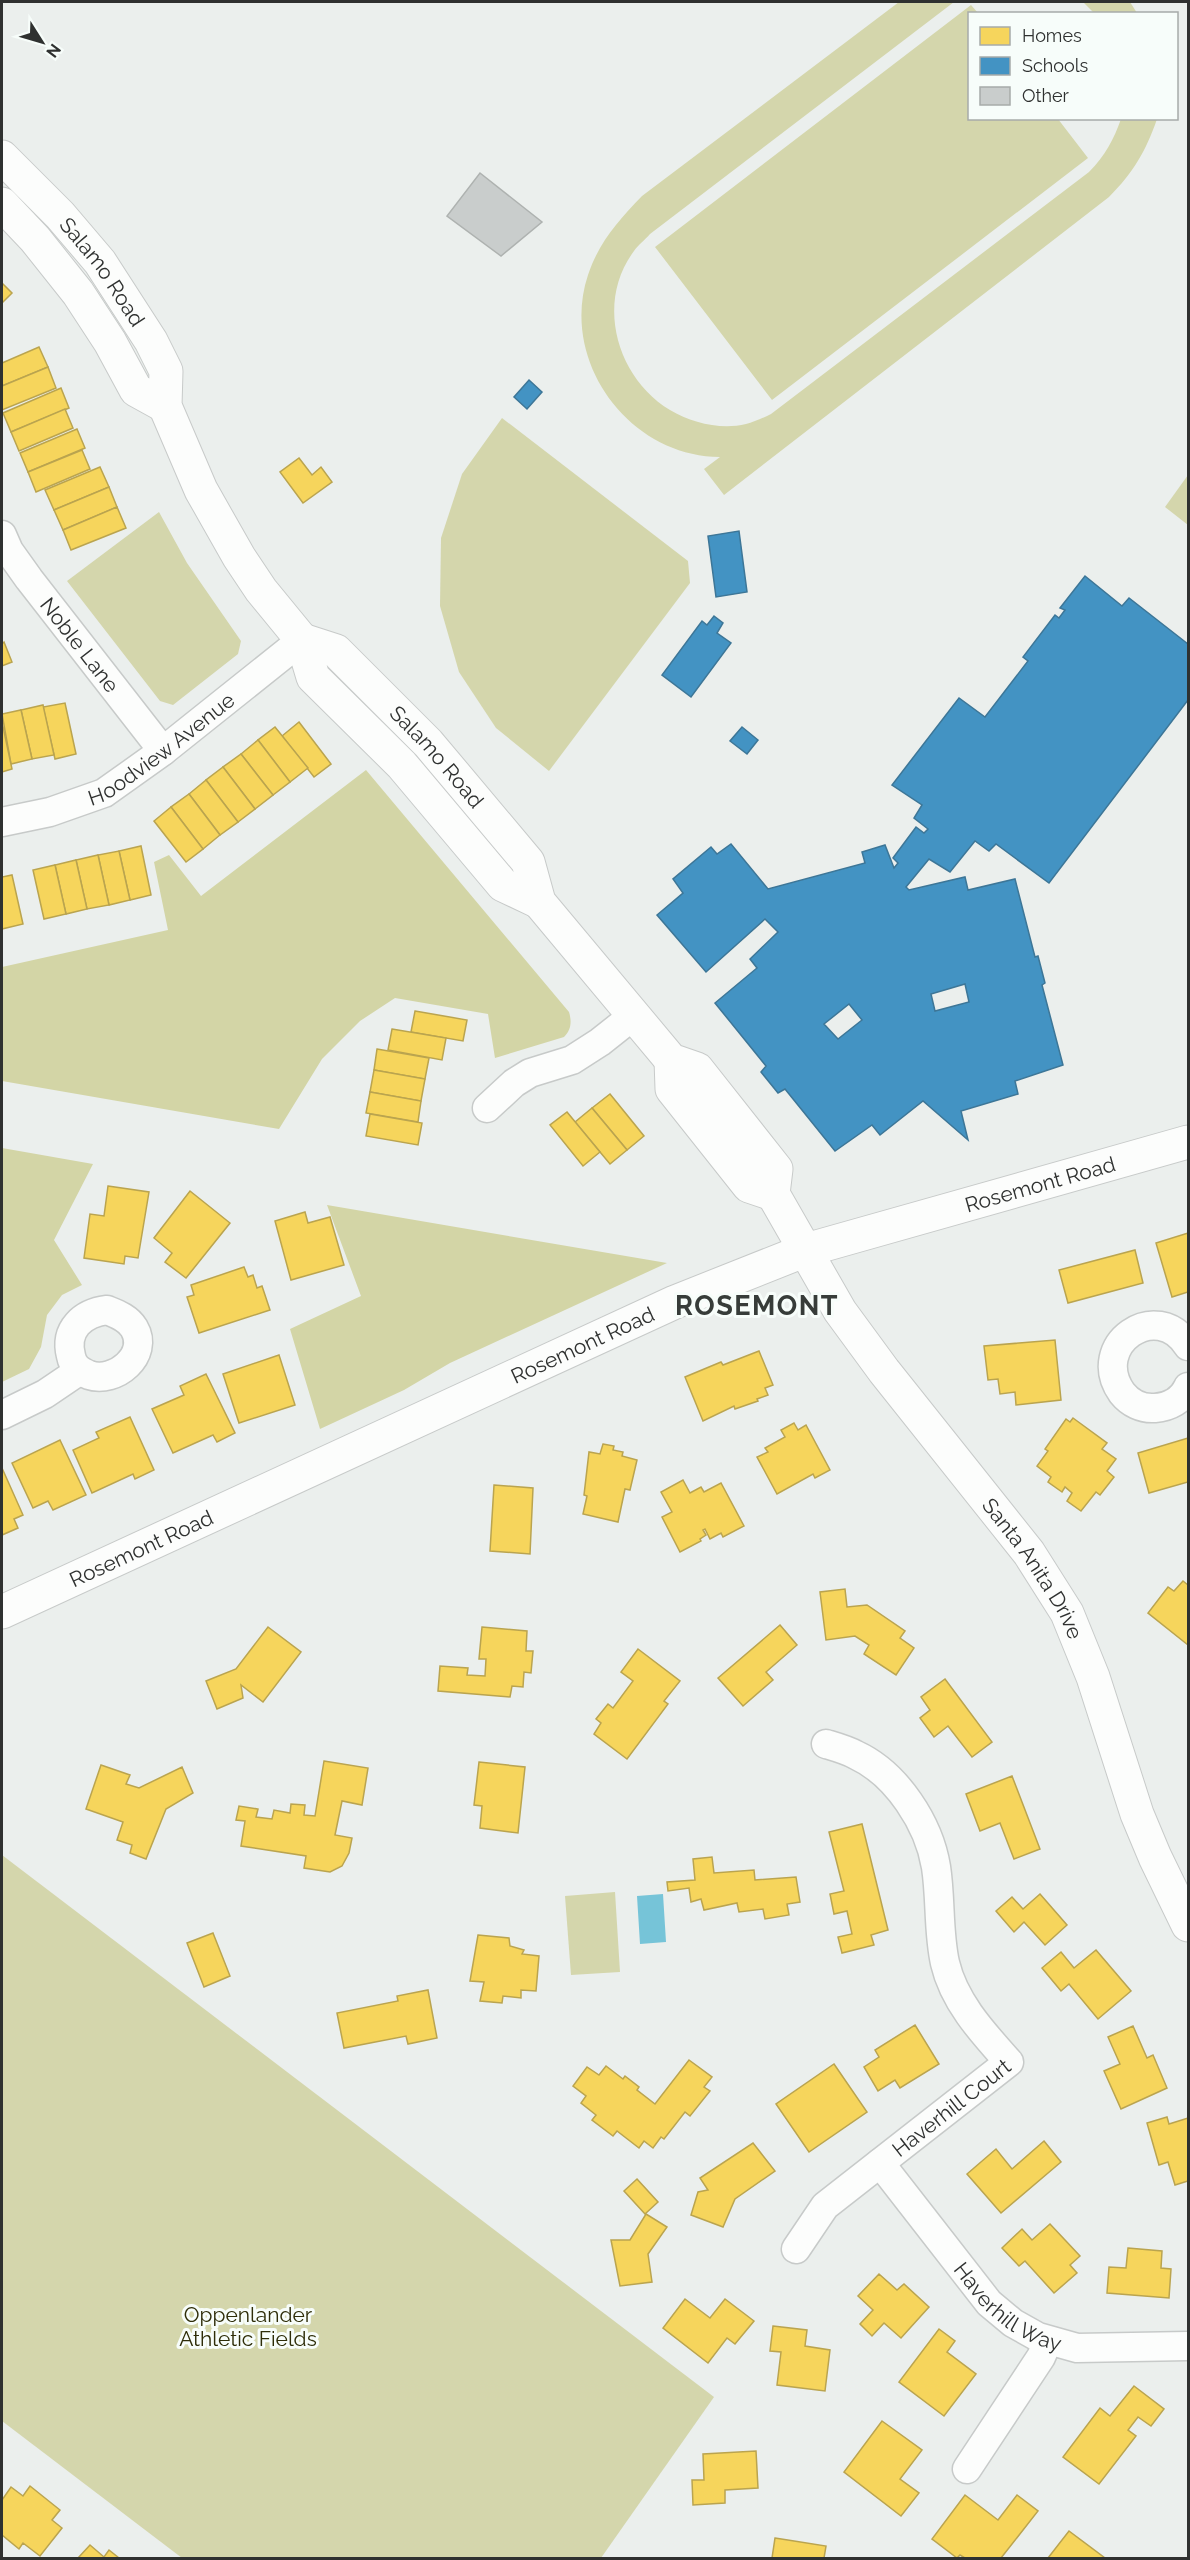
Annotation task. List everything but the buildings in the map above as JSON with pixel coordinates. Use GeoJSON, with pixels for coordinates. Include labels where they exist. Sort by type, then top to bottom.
{"type":"FeatureCollection","features":[{"type":"Feature","properties":{"kind":"main road","name":"Salamo Road"},"geometry":{"type":"LineString","coordinates":[[2,157],[79,236],[124,298],[166,371],[165,405],[201,490],[218,522],[261,590],[302,640],[313,677],[402,765],[503,885],[539,902],[672,1060],[697,1069],[752,1135],[776,1169],[773,1194],[806,1250]]}},
{"type":"Feature","properties":{"kind":"main road","name":"Salamo Road"},"geometry":{"type":"LineString","coordinates":[[2,204],[35,239],[74,287],[110,342],[136,390],[165,405]]}},
{"type":"Feature","properties":{"kind":"main road","name":"Rosemont Road"},"geometry":{"type":"LineString","coordinates":[[2,1612],[666,1306],[806,1250],[1188,1142]]}},
{"type":"Feature","properties":{"kind":"main road","name":"Santa Anita Drive"},"geometry":{"type":"LineString","coordinates":[[806,1250],[840,1311],[860,1340],[1029,1553],[1067,1613],[1084,1653],[1141,1824],[1188,1925]]}},
{"type":"Feature","properties":{"kind":"street","name":"Noble Lane"},"geometry":{"type":"LineString","coordinates":[[2,535],[9,550],[29,579],[163,751]]}},
{"type":"Feature","properties":{"kind":"street","name":"Hoodview Avenue"},"geometry":{"type":"LineString","coordinates":[[2,822],[50,812],[104,793],[163,751],[302,640]]}},
{"type":"Feature","properties":{"kind":"street"},"geometry":{"type":"LineString","coordinates":[[487,1108],[514,1083],[530,1073],[572,1059],[600,1042],[634,1015]]}},
{"type":"Feature","properties":{"kind":"street"},"geometry":{"type":"LineString","coordinates":[[1188,1346],[1179,1334],[1168,1329],[1154,1326],[1138,1328],[1124,1338],[1118,1346],[1112,1369],[1116,1384],[1126,1398],[1147,1408],[1170,1404],[1182,1396],[1188,1387]]}},
{"type":"Feature","properties":{"kind":"street"},"geometry":{"type":"LineString","coordinates":[[2,1415],[45,1394],[79,1371]]}},
{"type":"Feature","properties":{"kind":"street","name":"Haverhill Court"},"geometry":{"type":"LineString","coordinates":[[796,2250],[825,2206],[1009,2062],[965,2009],[953,1988],[945,1964],[936,1866],[928,1837],[918,1814],[903,1794],[877,1769],[858,1756],[826,1744]]}},
{"type":"Feature","properties":{"kind":"street","name":"Haverhill Way"},"geometry":{"type":"LineString","coordinates":[[880,2163],[989,2303],[1013,2324],[1048,2341],[1077,2349],[1188,2346]]}},
{"type":"Feature","properties":{"kind":"street"},"geometry":{"type":"LineString","coordinates":[[967,2469],[1041,2357],[1048,2341]]}},
{"type":"Feature","properties":{"kind":"green space"},"geometry":{"type":"Polygon","coordinates":[[[899,2],[954,2],[650,234],[636,249],[622,271],[616,293],[614,316],[625,359],[637,379],[652,396],[670,410],[688,419],[717,426],[736,426],[771,414],[1089,172],[1108,147],[1121,120],[1157,120],[1138,161],[1109,197],[724,495],[704,469],[720,457],[687,453],[657,441],[631,422],[609,399],[593,371],[584,340],[582,308],[592,263],[610,233],[642,196],[899,2]]]}},
{"type":"Feature","properties":{"kind":"green space"},"geometry":{"type":"Polygon","coordinates":[[[1083,2],[1130,2],[1136,12],[1093,12],[1083,2]]]}},
{"type":"Feature","properties":{"kind":"green space"},"geometry":{"type":"Polygon","coordinates":[[[971,5],[977,12],[968,12],[968,120],[1059,120],[1088,158],[772,400],[655,247],[971,5]]]}},
{"type":"Feature","properties":{"kind":"green space"},"geometry":{"type":"Polygon","coordinates":[[[502,418],[688,561],[690,583],[549,771],[496,728],[459,672],[440,606],[441,538],[462,474],[502,418]]]}},
{"type":"Feature","properties":{"kind":"green space"},"geometry":{"type":"Polygon","coordinates":[[[1188,475],[1188,525],[1165,507],[1188,475]]]}},
{"type":"Feature","properties":{"kind":"green space"},"geometry":{"type":"Polygon","coordinates":[[[159,512],[187,563],[241,641],[238,654],[173,705],[160,701],[67,581],[159,512]]]}},
{"type":"Feature","properties":{"kind":"green space"},"geometry":{"type":"Polygon","coordinates":[[[366,770],[569,1012],[570,1026],[564,1037],[495,1058],[488,1014],[395,998],[360,1021],[322,1059],[279,1129],[2,1081],[2,967],[168,930],[154,862],[169,855],[201,896],[366,770]]]}},
{"type":"Feature","properties":{"kind":"green space"},"geometry":{"type":"Polygon","coordinates":[[[2,1148],[93,1164],[54,1240],[82,1285],[62,1295],[47,1315],[41,1347],[29,1369],[2,1382],[2,1148]]]}},
{"type":"Feature","properties":{"kind":"green space"},"geometry":{"type":"Polygon","coordinates":[[[327,1205],[667,1263],[450,1363],[404,1390],[320,1429],[290,1329],[361,1296],[327,1205]]]}},
{"type":"Feature","properties":{"kind":"green space","name":"Oppenlander Athletic Fields"},"geometry":{"type":"Polygon","coordinates":[[[2,1855],[714,2397],[601,2558],[182,2558],[2,2421],[2,1855]]]}},
{"type":"Feature","properties":{"kind":"green space"},"geometry":{"type":"Polygon","coordinates":[[[615,1892],[620,1972],[571,1975],[565,1896],[615,1892]]]}},
{"type":"Feature","properties":{"kind":"water"},"geometry":{"type":"Polygon","coordinates":[[[663,1894],[666,1942],[640,1944],[637,1896],[663,1894]]]}},
{"type":"Feature","properties":{"kind":"district","name":"ROSEMONT"},"geometry":{"type":"Point","coordinates":[757,1305]}}]}
